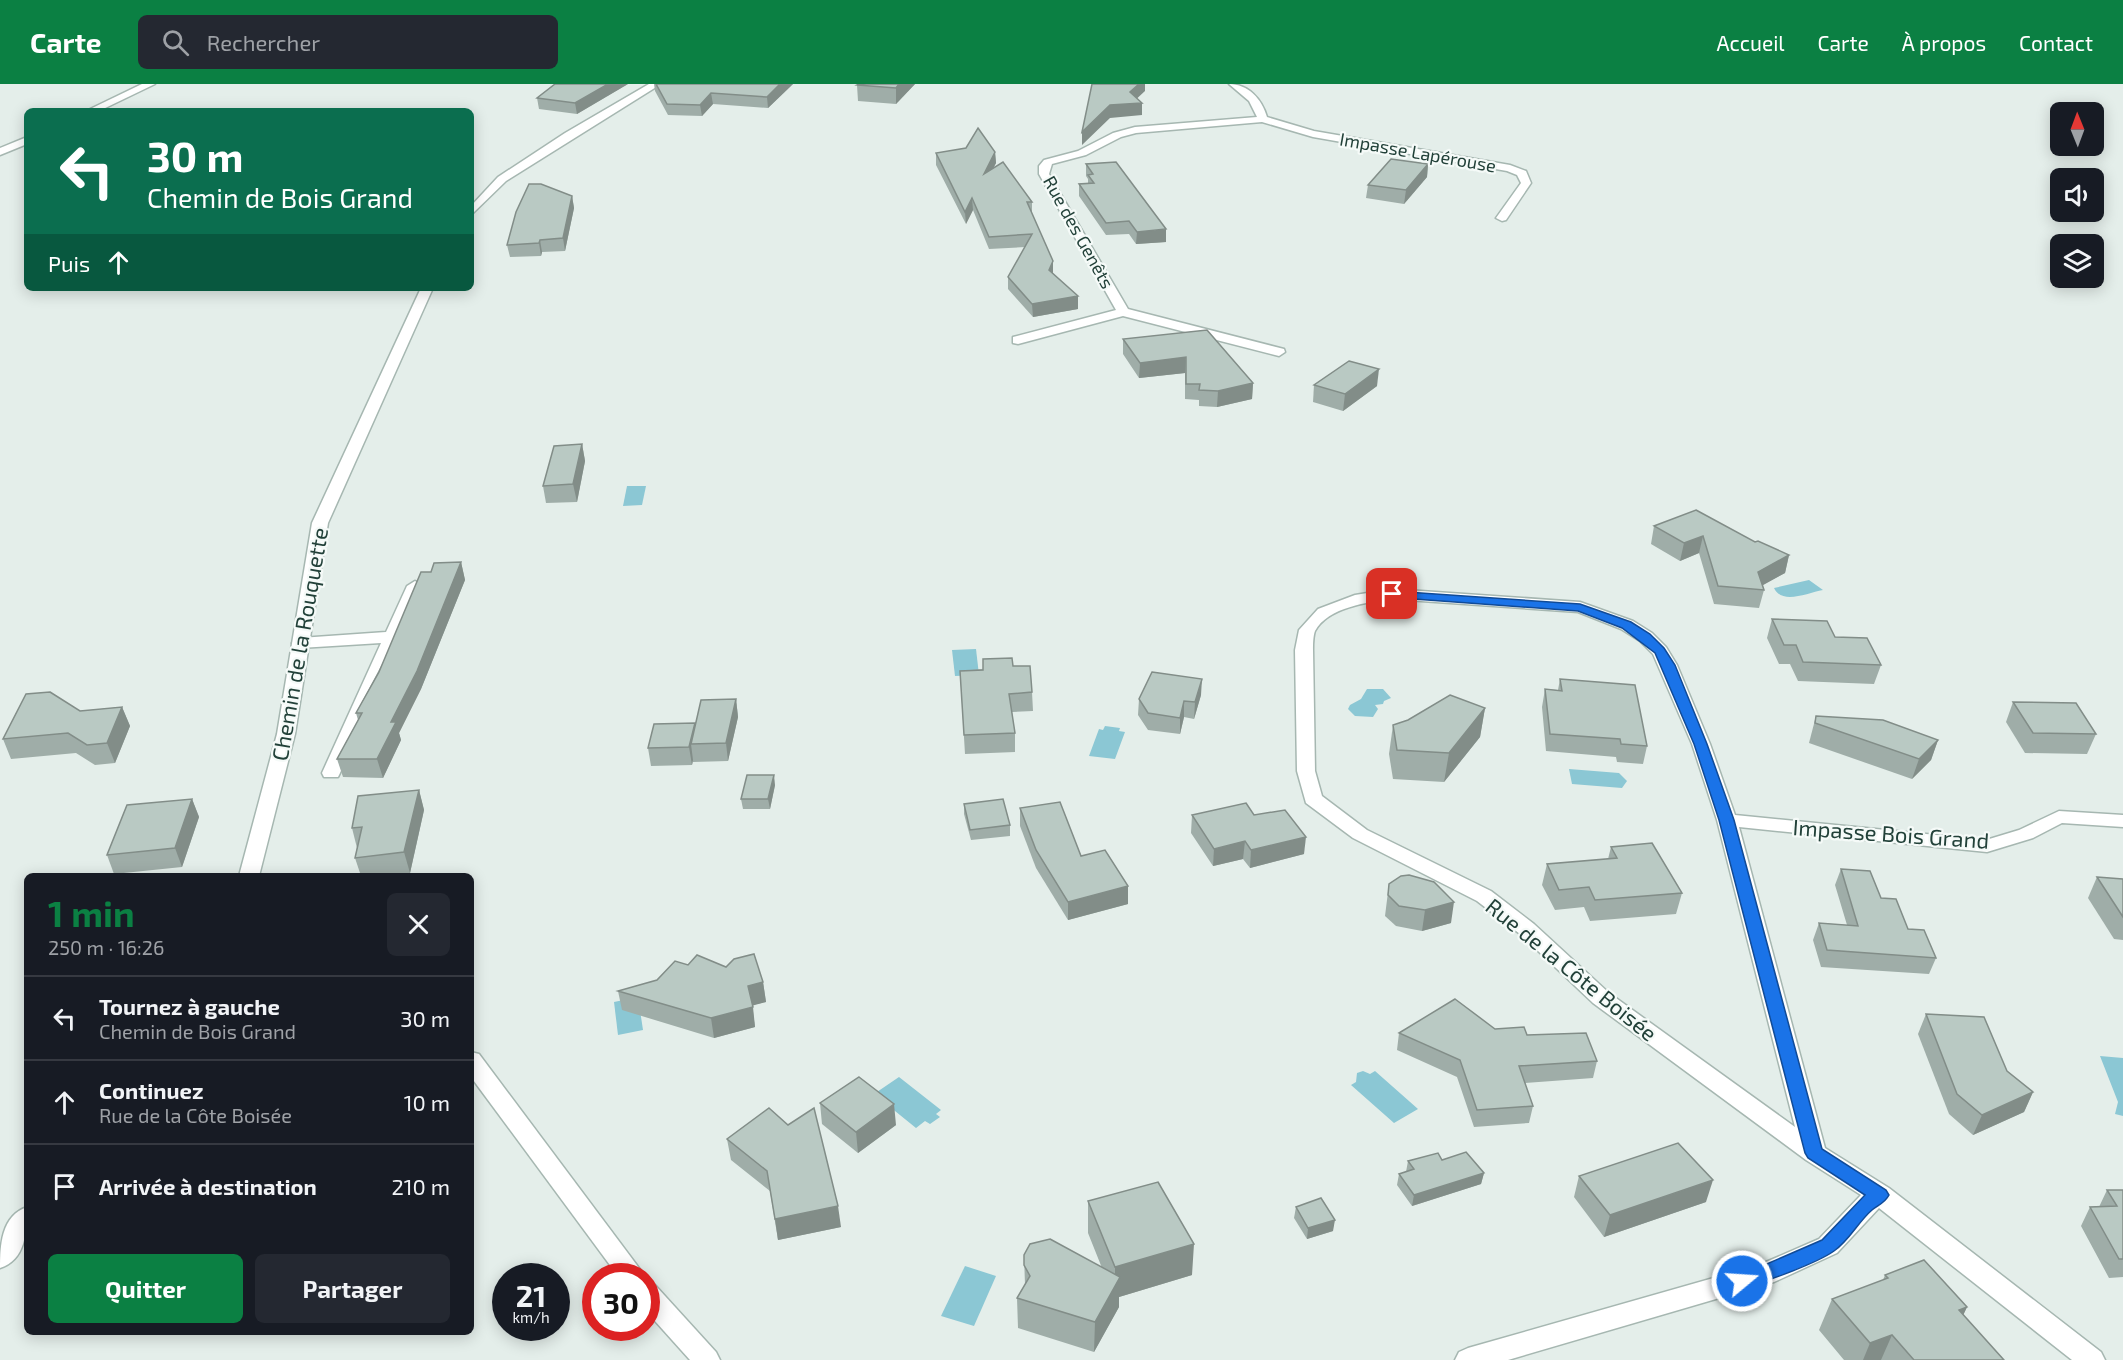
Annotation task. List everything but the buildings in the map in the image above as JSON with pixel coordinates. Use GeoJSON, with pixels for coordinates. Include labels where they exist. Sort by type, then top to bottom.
{"type":"FeatureCollection","features":[{"type":"Feature","properties":{"kind":"street"},"geometry":{"type":"LineString","coordinates":[[98,108],[150,84]]}},
{"type":"Feature","properties":{"kind":"street"},"geometry":{"type":"LineString","coordinates":[[474,210],[502,179],[569,135],[656,84]]}},
{"type":"Feature","properties":{"kind":"street"},"geometry":{"type":"LineString","coordinates":[[1234,84],[1250,95],[1262,116]]}},
{"type":"Feature","properties":{"kind":"street","name":"Impasse Lapérouse"},"geometry":{"type":"LineString","coordinates":[[1262,116],[1313,134],[1510,168],[1522,173],[1526,183],[1502,218]]}},
{"type":"Feature","properties":{"kind":"street","name":"Rue des Genêts"},"geometry":{"type":"LineString","coordinates":[[1123,312],[1044,174],[1044,166],[1048,162],[1097,147],[1117,135],[1136,130],[1262,116]]}},
{"type":"Feature","properties":{"kind":"street"},"geometry":{"type":"LineString","coordinates":[[0,152],[24,141]]}},
{"type":"Feature","properties":{"kind":"street","name":"Chemin de la Rouquette"},"geometry":{"type":"LineString","coordinates":[[250,873],[286,734],[320,523],[427,291]]}},
{"type":"Feature","properties":{"kind":"street","name":"Rue des Genêts"},"geometry":{"type":"LineString","coordinates":[[1018,340],[1123,312],[1279,352]]}},
{"type":"Feature","properties":{"kind":"street"},"geometry":{"type":"LineString","coordinates":[[331,773],[415,586]]}},
{"type":"Feature","properties":{"kind":"street","name":"Rue de la Côte Boisée"},"geometry":{"type":"LineString","coordinates":[[1814,1153],[1726,820],[1701,744],[1660,651],[1646,637],[1627,625],[1580,607],[1392,594],[1361,598],[1323,613],[1307,630],[1304,650],[1306,771],[1313,799],[1360,834],[1484,896],[1527,929],[1601,998],[1814,1153],[1880,1195],[2092,1360]]}},
{"type":"Feature","properties":{"kind":"street"},"geometry":{"type":"LineString","coordinates":[[300,643],[392,637]]}},
{"type":"Feature","properties":{"kind":"street","name":"Impasse Bois Grand"},"geometry":{"type":"LineString","coordinates":[[1726,820],[1987,846],[2026,834],[2059,817],[2123,822]]}},
{"type":"Feature","properties":{"kind":"street"},"geometry":{"type":"LineString","coordinates":[[474,1064],[622,1263]]}},
{"type":"Feature","properties":{"kind":"street"},"geometry":{"type":"LineString","coordinates":[[1468,1360],[1765,1274],[1828,1246],[1865,1205],[1880,1195]]}},
{"type":"Feature","properties":{"kind":"street"},"geometry":{"type":"LineString","coordinates":[[0,1258],[24,1222]]}},
{"type":"Feature","properties":{"kind":"street"},"geometry":{"type":"LineString","coordinates":[[660,1308],[707,1360]]}},
{"type":"Feature","properties":{"kind":"water"},"geometry":{"type":"Polygon","coordinates":[[[627,486],[646,486],[642,505],[623,506],[627,486]]]}},
{"type":"Feature","properties":{"kind":"water"},"geometry":{"type":"Polygon","coordinates":[[[1809,580],[1823,590],[1789,597],[1778,593],[1774,588],[1809,580]]]}},
{"type":"Feature","properties":{"kind":"water"},"geometry":{"type":"Polygon","coordinates":[[[976,649],[979,675],[955,676],[952,650],[976,649]]]}},
{"type":"Feature","properties":{"kind":"water"},"geometry":{"type":"Polygon","coordinates":[[[1367,689],[1383,689],[1391,698],[1383,704],[1375,705],[1378,709],[1373,717],[1355,716],[1348,709],[1350,705],[1361,699],[1367,689]]]}},
{"type":"Feature","properties":{"kind":"water"},"geometry":{"type":"Polygon","coordinates":[[[1105,726],[1120,728],[1119,731],[1125,732],[1115,759],[1089,756],[1099,729],[1103,730],[1105,726]]]}},
{"type":"Feature","properties":{"kind":"water"},"geometry":{"type":"Polygon","coordinates":[[[1569,769],[1619,773],[1627,781],[1622,788],[1572,784],[1569,769]]]}},
{"type":"Feature","properties":{"kind":"water"},"geometry":{"type":"Polygon","coordinates":[[[638,997],[643,1030],[618,1035],[614,1002],[638,997]]]}},
{"type":"Feature","properties":{"kind":"water"},"geometry":{"type":"Polygon","coordinates":[[[2100,1056],[2123,1058],[2123,1116],[2115,1114],[2118,1102],[2100,1056]]]}},
{"type":"Feature","properties":{"kind":"water"},"geometry":{"type":"Polygon","coordinates":[[[1363,1071],[1370,1074],[1375,1071],[1418,1109],[1394,1123],[1351,1085],[1356,1082],[1357,1073],[1363,1071]]]}},
{"type":"Feature","properties":{"kind":"water"},"geometry":{"type":"Polygon","coordinates":[[[899,1077],[941,1110],[936,1114],[940,1117],[930,1124],[925,1121],[916,1128],[874,1094],[899,1077]]]}},
{"type":"Feature","properties":{"kind":"water"},"geometry":{"type":"Polygon","coordinates":[[[965,1266],[996,1276],[974,1326],[941,1316],[965,1266]]]}},
{"type":"Feature","properties":{"kind":"route"},"geometry":{"type":"LineString","coordinates":[[1392,594],[1580,607],[1627,625],[1646,637],[1660,651],[1668,665],[1701,744],[1726,820],[1814,1153],[1880,1195],[1865,1205],[1828,1246],[1765,1274],[1742,1281]]}}]}
